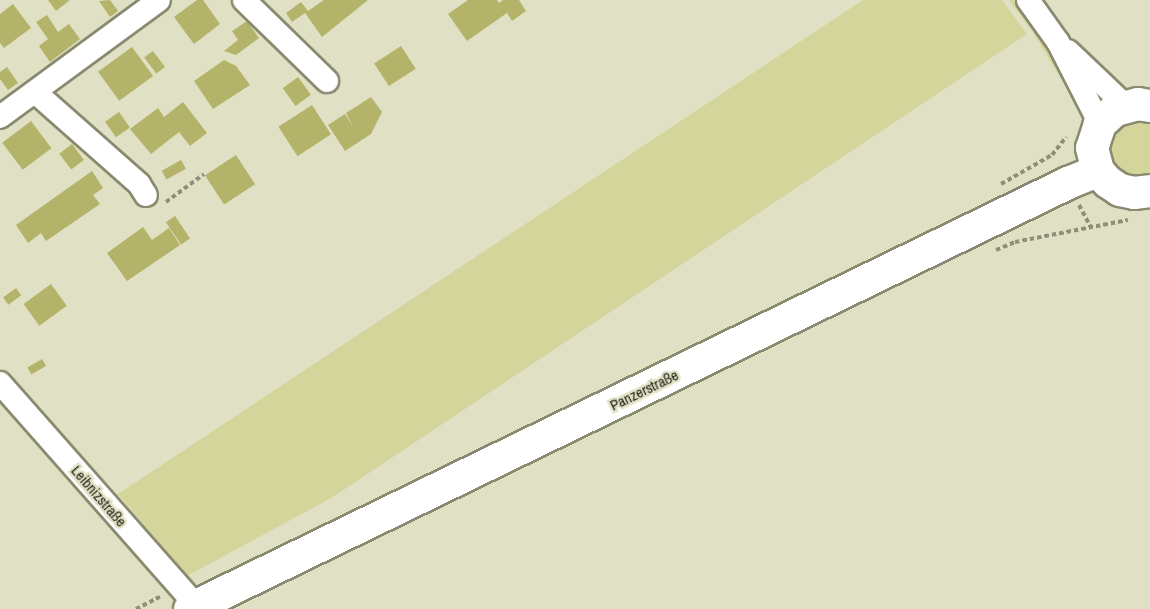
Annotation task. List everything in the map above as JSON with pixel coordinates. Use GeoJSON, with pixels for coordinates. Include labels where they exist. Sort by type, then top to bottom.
{"type":"FeatureCollection","features":[{"type":"Feature","properties":{"kind":"street"},"geometry":{"type":"LineString","coordinates":[[0,117],[159,0]]}},
{"type":"Feature","properties":{"kind":"street"},"geometry":{"type":"LineString","coordinates":[[244,0],[327,81]]}},
{"type":"Feature","properties":{"kind":"street"},"geometry":{"type":"LineString","coordinates":[[1028,0],[1058,42],[1100,124]]}},
{"type":"Feature","properties":{"kind":"street"},"geometry":{"type":"LineString","coordinates":[[1058,42],[1137,106]]}},
{"type":"Feature","properties":{"kind":"street"},"geometry":{"type":"LineString","coordinates":[[34,92],[155,199]]}},
{"type":"Feature","properties":{"kind":"street"},"geometry":{"type":"LineString","coordinates":[[1137,106],[1115,110],[1100,124],[1092,148],[1098,171],[1108,182],[1120,190],[1134,193],[1150,191]]}},
{"type":"Feature","properties":{"kind":"street","name":"Panzerstraße"},"geometry":{"type":"LineString","coordinates":[[195,608],[1068,183],[1098,171]]}},
{"type":"Feature","properties":{"kind":"street","name":"Leibnizstraße"},"geometry":{"type":"LineString","coordinates":[[0,383],[195,608]]}},
{"type":"Feature","properties":{"kind":"path"},"geometry":{"type":"LineString","coordinates":[[1052,155],[1063,144],[1069,131]]}},
{"type":"Feature","properties":{"kind":"path"},"geometry":{"type":"LineString","coordinates":[[155,199],[204,174]]}},
{"type":"Feature","properties":{"kind":"path"},"geometry":{"type":"LineString","coordinates":[[1090,226],[1130,220]]}},
{"type":"Feature","properties":{"kind":"green space"},"geometry":{"type":"Polygon","coordinates":[[[863,0],[1002,0],[1027,34],[333,497],[187,576],[118,494],[863,0]]]}},
{"type":"Feature","properties":{"kind":"green space"},"geometry":{"type":"Polygon","coordinates":[[[1009,0],[1014,0],[1072,88],[1068,90],[1032,31],[1009,0]]]}},
{"type":"Feature","properties":{"kind":"green space"},"geometry":{"type":"Polygon","coordinates":[[[1150,118],[1150,177],[1138,180],[1117,173],[1105,154],[1115,123],[1150,118]]]}},
{"type":"Feature","properties":{"kind":"building"},"geometry":{"type":"Polygon","coordinates":[[[48,0],[70,0],[56,11],[48,0]]]}},
{"type":"Feature","properties":{"kind":"building"},"geometry":{"type":"Polygon","coordinates":[[[110,0],[118,11],[110,17],[99,1],[110,0]]]}},
{"type":"Feature","properties":{"kind":"building"},"geometry":{"type":"Polygon","coordinates":[[[197,0],[203,0],[220,24],[194,44],[174,17],[197,0]]]}},
{"type":"Feature","properties":{"kind":"building"},"geometry":{"type":"Polygon","coordinates":[[[324,0],[368,0],[322,37],[305,13],[292,22],[286,13],[301,2],[308,11],[324,0]]]}},
{"type":"Feature","properties":{"kind":"building"},"geometry":{"type":"Polygon","coordinates":[[[468,0],[497,0],[499,3],[503,0],[519,0],[526,11],[512,21],[507,13],[467,41],[448,14],[468,0]]]}},
{"type":"Feature","properties":{"kind":"building"},"geometry":{"type":"Polygon","coordinates":[[[13,4],[31,28],[4,48],[0,43],[0,14],[13,4]]]}},
{"type":"Feature","properties":{"kind":"building"},"geometry":{"type":"Polygon","coordinates":[[[47,15],[58,32],[69,24],[80,39],[50,62],[39,46],[48,39],[36,22],[47,15]]]}},
{"type":"Feature","properties":{"kind":"building"},"geometry":{"type":"Polygon","coordinates":[[[247,21],[259,38],[236,55],[224,51],[238,40],[232,31],[247,21]]]}},
{"type":"Feature","properties":{"kind":"building"},"geometry":{"type":"Polygon","coordinates":[[[401,46],[416,69],[389,86],[374,63],[401,46]]]}},
{"type":"Feature","properties":{"kind":"building"},"geometry":{"type":"Polygon","coordinates":[[[132,47],[153,76],[119,101],[98,72],[132,47]]]}},
{"type":"Feature","properties":{"kind":"building"},"geometry":{"type":"Polygon","coordinates":[[[153,51],[165,67],[156,74],[144,58],[153,51]]]}},
{"type":"Feature","properties":{"kind":"building"},"geometry":{"type":"Polygon","coordinates":[[[224,60],[236,66],[250,85],[213,109],[194,81],[224,60]]]}},
{"type":"Feature","properties":{"kind":"building"},"geometry":{"type":"Polygon","coordinates":[[[7,67],[18,83],[8,90],[0,79],[0,72],[7,67]]]}},
{"type":"Feature","properties":{"kind":"building"},"geometry":{"type":"Polygon","coordinates":[[[298,77],[311,95],[296,106],[283,88],[298,77]]]}},
{"type":"Feature","properties":{"kind":"building"},"geometry":{"type":"Polygon","coordinates":[[[371,97],[382,112],[371,134],[345,151],[328,125],[345,114],[353,127],[346,113],[371,97]]]}},
{"type":"Feature","properties":{"kind":"building"},"geometry":{"type":"Polygon","coordinates":[[[183,102],[207,133],[190,146],[179,132],[151,154],[130,129],[158,108],[164,117],[183,102]]]}},
{"type":"Feature","properties":{"kind":"building"},"geometry":{"type":"Polygon","coordinates":[[[312,105],[331,134],[298,156],[278,127],[312,105]]]}},
{"type":"Feature","properties":{"kind":"building"},"geometry":{"type":"Polygon","coordinates":[[[119,112],[130,128],[116,137],[105,122],[119,112]]]}},
{"type":"Feature","properties":{"kind":"building"},"geometry":{"type":"Polygon","coordinates":[[[31,121],[51,148],[23,170],[2,143],[31,121]]]}},
{"type":"Feature","properties":{"kind":"building"},"geometry":{"type":"Polygon","coordinates":[[[72,144],[84,160],[71,170],[59,154],[72,144]]]}},
{"type":"Feature","properties":{"kind":"building"},"geometry":{"type":"Polygon","coordinates":[[[236,155],[255,184],[224,205],[205,175],[236,155]]]}},
{"type":"Feature","properties":{"kind":"building"},"geometry":{"type":"Polygon","coordinates":[[[181,160],[186,169],[167,179],[162,171],[181,160]]]}},
{"type":"Feature","properties":{"kind":"building"},"geometry":{"type":"Polygon","coordinates":[[[92,171],[103,188],[93,195],[100,204],[46,241],[41,233],[28,243],[16,225],[92,171]]]}},
{"type":"Feature","properties":{"kind":"building"},"geometry":{"type":"Polygon","coordinates":[[[175,216],[190,238],[181,245],[166,222],[175,216]]]}},
{"type":"Feature","properties":{"kind":"building"},"geometry":{"type":"Polygon","coordinates":[[[143,227],[152,240],[169,228],[180,245],[127,281],[107,253],[143,227]]]}},
{"type":"Feature","properties":{"kind":"building"},"geometry":{"type":"Polygon","coordinates":[[[51,284],[67,306],[39,326],[23,304],[51,284]]]}},
{"type":"Feature","properties":{"kind":"building"},"geometry":{"type":"Polygon","coordinates":[[[16,288],[21,295],[8,305],[3,297],[16,288]]]}},
{"type":"Feature","properties":{"kind":"building"},"geometry":{"type":"Polygon","coordinates":[[[42,359],[46,366],[31,374],[27,368],[42,359]]]}}]}
